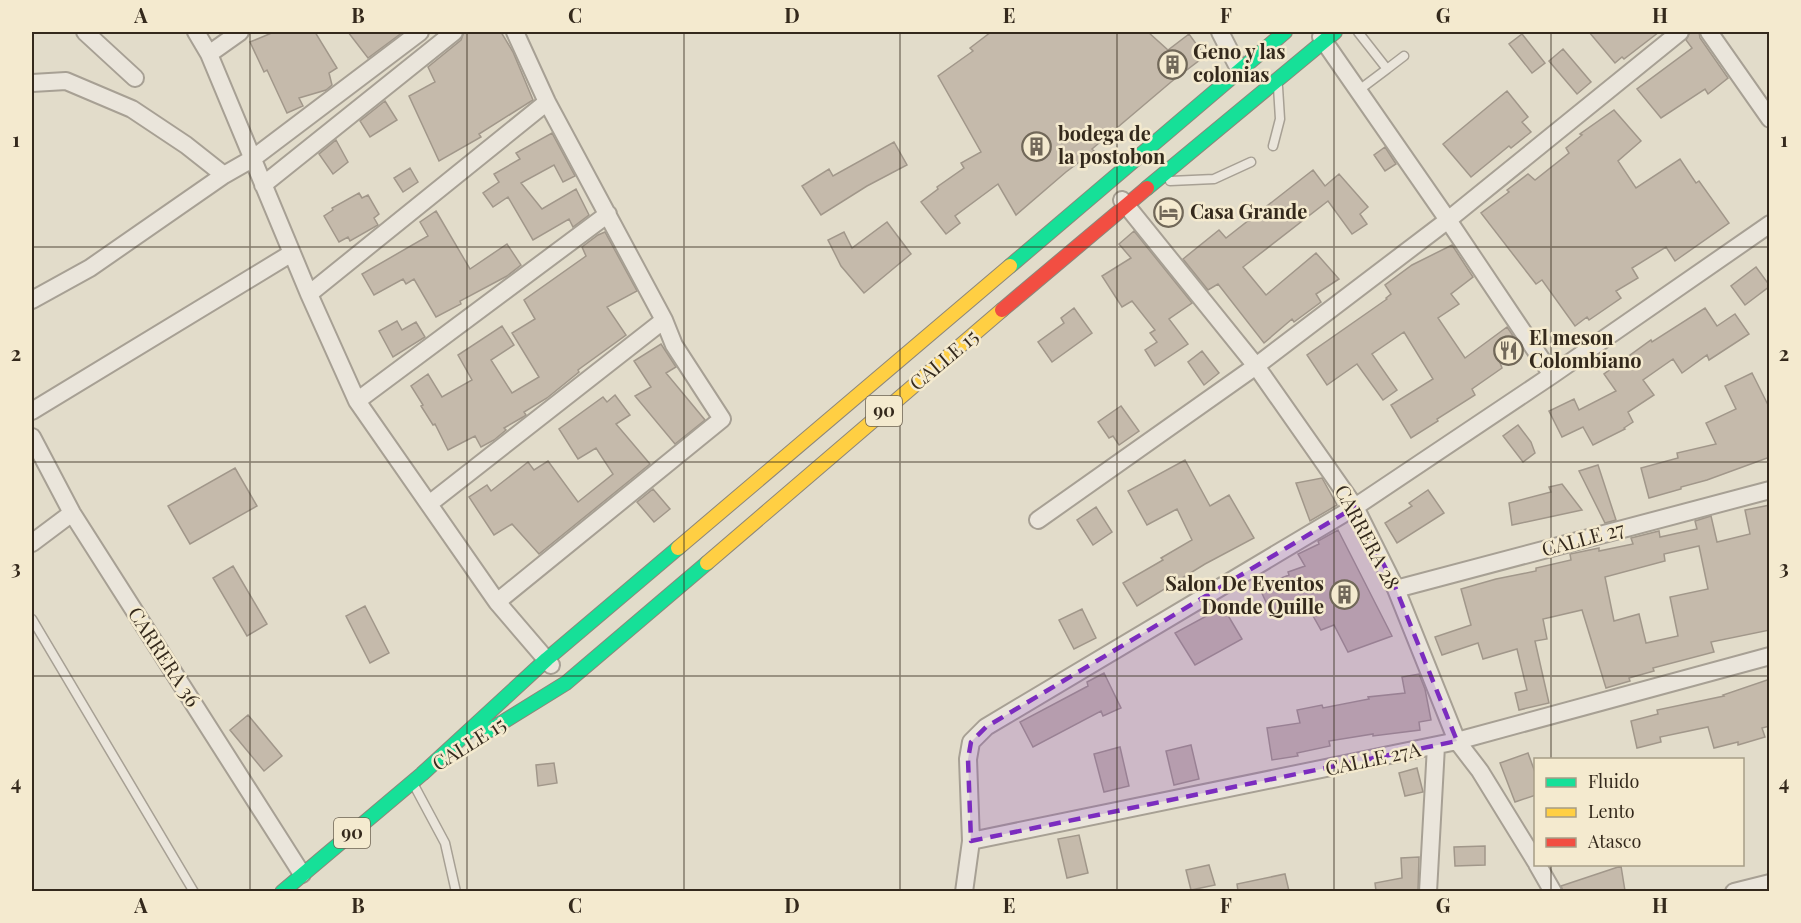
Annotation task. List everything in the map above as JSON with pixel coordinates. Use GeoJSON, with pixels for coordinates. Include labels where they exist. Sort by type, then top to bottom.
{"type":"FeatureCollection","features":[{"type":"Feature","properties":{"kind":"highway","name":"CALLE 15"},"geometry":{"type":"LineString","coordinates":[[417,777],[547,660],[1107,184],[1137,164],[1239,69],[1285,32]]}},
{"type":"Feature","properties":{"kind":"highway","name":"CALLE 15"},"geometry":{"type":"LineString","coordinates":[[417,777],[566,683],[1127,204],[1150,179],[1278,80],[1325,35]]}},
{"type":"Feature","properties":{"kind":"highway","name":"90"},"geometry":{"type":"LineString","coordinates":[[282,891],[417,777]]}},
{"type":"Feature","properties":{"kind":"street"},"geometry":{"type":"LineString","coordinates":[[85,32],[135,78]]}},
{"type":"Feature","properties":{"kind":"street"},"geometry":{"type":"LineString","coordinates":[[196,32],[209,54],[309,294],[357,401],[498,602],[566,683]]}},
{"type":"Feature","properties":{"kind":"street"},"geometry":{"type":"LineString","coordinates":[[209,54],[240,32]]}},
{"type":"Feature","properties":{"kind":"street"},"geometry":{"type":"LineString","coordinates":[[32,300],[90,268],[224,174],[252,159],[420,32]]}},
{"type":"Feature","properties":{"kind":"street"},"geometry":{"type":"LineString","coordinates":[[263,185],[453,32]]}},
{"type":"Feature","properties":{"kind":"street"},"geometry":{"type":"LineString","coordinates":[[498,602],[722,419],[674,345],[664,320],[547,102],[515,32]]}},
{"type":"Feature","properties":{"kind":"street"},"geometry":{"type":"LineString","coordinates":[[1220,32],[1239,69]]}},
{"type":"Feature","properties":{"kind":"street"},"geometry":{"type":"LineString","coordinates":[[1038,520],[1256,366],[1448,220],[1680,32]]}},
{"type":"Feature","properties":{"kind":"street"},"geometry":{"type":"LineString","coordinates":[[1709,32],[1770,120]]}},
{"type":"Feature","properties":{"kind":"street"},"geometry":{"type":"LineString","coordinates":[[1325,35],[1359,90],[1552,375]]}},
{"type":"Feature","properties":{"kind":"street"},"geometry":{"type":"LineString","coordinates":[[32,83],[66,81],[132,109],[224,174]]}},
{"type":"Feature","properties":{"kind":"street"},"geometry":{"type":"LineString","coordinates":[[309,294],[547,102]]}},
{"type":"Feature","properties":{"kind":"street","name":"CARRERA 28"},"geometry":{"type":"LineString","coordinates":[[1107,184],[1127,204],[1256,366],[1355,507],[1396,589],[1457,741],[1480,771],[1534,860]]}},
{"type":"Feature","properties":{"kind":"street"},"geometry":{"type":"LineString","coordinates":[[357,401],[608,214]]}},
{"type":"Feature","properties":{"kind":"street"},"geometry":{"type":"LineString","coordinates":[[964,891],[971,841],[968,759],[970,742],[986,727],[1355,507],[1552,375],[1770,224]]}},
{"type":"Feature","properties":{"kind":"street"},"geometry":{"type":"LineString","coordinates":[[32,411],[292,253]]}},
{"type":"Feature","properties":{"kind":"street"},"geometry":{"type":"LineString","coordinates":[[429,504],[664,320]]}},
{"type":"Feature","properties":{"kind":"street","name":"CARRERA 36"},"geometry":{"type":"LineString","coordinates":[[32,437],[72,513],[303,874]]}},
{"type":"Feature","properties":{"kind":"street","name":"CALLE 27"},"geometry":{"type":"LineString","coordinates":[[1396,589],[1770,490]]}},
{"type":"Feature","properties":{"kind":"street"},"geometry":{"type":"LineString","coordinates":[[32,543],[72,513]]}},
{"type":"Feature","properties":{"kind":"street","name":"CALLE 27A"},"geometry":{"type":"LineString","coordinates":[[971,841],[1436,746],[1770,656]]}},
{"type":"Feature","properties":{"kind":"street"},"geometry":{"type":"LineString","coordinates":[[1428,891],[1436,746]]}},
{"type":"Feature","properties":{"kind":"street","name":"CARRERA 28"},"geometry":{"type":"LineString","coordinates":[[1538,866],[1553,891]]}},
{"type":"Feature","properties":{"kind":"street"},"geometry":{"type":"LineString","coordinates":[[1734,891],[1770,883]]}},
{"type":"Feature","properties":{"kind":"lane"},"geometry":{"type":"LineString","coordinates":[[1358,32],[1387,69]]}},
{"type":"Feature","properties":{"kind":"lane"},"geometry":{"type":"LineString","coordinates":[[1359,90],[1404,56]]}},
{"type":"Feature","properties":{"kind":"lane"},"geometry":{"type":"LineString","coordinates":[[1273,146],[1280,119],[1278,80]]}},
{"type":"Feature","properties":{"kind":"lane"},"geometry":{"type":"LineString","coordinates":[[1150,179],[1214,179],[1251,162]]}},
{"type":"Feature","properties":{"kind":"lane"},"geometry":{"type":"LineString","coordinates":[[32,619],[194,891]]}},
{"type":"Feature","properties":{"kind":"lane"},"geometry":{"type":"LineString","coordinates":[[417,777],[445,843],[456,891]]}},
{"type":"Feature","properties":{"kind":"highlighted area"},"geometry":{"type":"Polygon","coordinates":[[[1355,507],[1396,589],[1457,741],[971,841],[968,759],[971,742],[986,727],[1355,507]]]}},
{"type":"Feature","properties":{"kind":"building"},"geometry":{"type":"Polygon","coordinates":[[[274,32],[315,32],[337,68],[329,73],[332,85],[326,90],[299,98],[303,106],[287,113],[267,70],[264,72],[250,42],[274,32]]]}},
{"type":"Feature","properties":{"kind":"building"},"geometry":{"type":"Polygon","coordinates":[[[348,32],[403,32],[368,58],[348,32]]]}},
{"type":"Feature","properties":{"kind":"building"},"geometry":{"type":"Polygon","coordinates":[[[464,32],[501,32],[513,52],[533,100],[479,134],[481,137],[439,161],[409,96],[435,82],[428,67],[461,40],[464,32]]]}},
{"type":"Feature","properties":{"kind":"building","name":"bodega de la postobon"},"geometry":{"type":"Polygon","coordinates":[[[991,32],[1148,32],[1168,50],[1189,34],[1205,56],[1171,82],[1092,149],[1094,151],[1016,215],[998,184],[955,216],[960,223],[946,234],[921,202],[938,189],[937,187],[964,168],[961,163],[981,152],[938,76],[973,51],[970,48],[991,32]]]}},
{"type":"Feature","properties":{"kind":"building"},"geometry":{"type":"Polygon","coordinates":[[[1589,32],[1659,32],[1624,59],[1622,57],[1615,63],[1589,32]]]}},
{"type":"Feature","properties":{"kind":"building"},"geometry":{"type":"Polygon","coordinates":[[[1690,32],[1699,32],[1700,38],[1728,78],[1708,94],[1705,89],[1661,118],[1637,89],[1692,48],[1686,40],[1690,32]]]}},
{"type":"Feature","properties":{"kind":"building"},"geometry":{"type":"Polygon","coordinates":[[[1522,34],[1545,63],[1532,73],[1509,44],[1522,34]]]}},
{"type":"Feature","properties":{"kind":"building"},"geometry":{"type":"Polygon","coordinates":[[[1563,49],[1591,82],[1577,94],[1549,61],[1563,49]]]}},
{"type":"Feature","properties":{"kind":"building"},"geometry":{"type":"Polygon","coordinates":[[[1507,91],[1528,117],[1522,122],[1531,132],[1511,148],[1509,146],[1471,177],[1443,144],[1507,91]]]}},
{"type":"Feature","properties":{"kind":"building"},"geometry":{"type":"Polygon","coordinates":[[[385,101],[397,120],[370,137],[360,121],[385,101]]]}},
{"type":"Feature","properties":{"kind":"building"},"geometry":{"type":"Polygon","coordinates":[[[1614,110],[1641,141],[1618,161],[1636,188],[1680,159],[1696,183],[1699,181],[1729,223],[1675,261],[1666,247],[1632,268],[1638,278],[1616,291],[1621,298],[1589,320],[1587,317],[1575,326],[1542,280],[1536,284],[1481,213],[1528,174],[1535,180],[1569,153],[1566,148],[1582,135],[1580,134],[1614,110]]]}},
{"type":"Feature","properties":{"kind":"building"},"geometry":{"type":"Polygon","coordinates":[[[552,133],[575,176],[563,182],[554,165],[521,183],[542,209],[576,189],[589,215],[573,227],[569,219],[533,240],[508,197],[493,207],[483,193],[499,182],[494,174],[520,159],[516,153],[552,133]]]}},
{"type":"Feature","properties":{"kind":"building"},"geometry":{"type":"Polygon","coordinates":[[[336,140],[348,162],[333,174],[319,154],[336,140]]]}},
{"type":"Feature","properties":{"kind":"building"},"geometry":{"type":"Polygon","coordinates":[[[894,142],[907,165],[867,186],[821,215],[802,186],[829,169],[833,176],[894,142]]]}},
{"type":"Feature","properties":{"kind":"building"},"geometry":{"type":"Polygon","coordinates":[[[1385,147],[1396,164],[1385,171],[1374,155],[1385,147]]]}},
{"type":"Feature","properties":{"kind":"building"},"geometry":{"type":"Polygon","coordinates":[[[410,168],[418,182],[403,192],[394,178],[410,168]]]}},
{"type":"Feature","properties":{"kind":"building"},"geometry":{"type":"Polygon","coordinates":[[[1313,170],[1325,186],[1339,174],[1368,207],[1360,214],[1367,224],[1352,234],[1328,201],[1243,267],[1266,295],[1316,253],[1339,279],[1316,294],[1321,302],[1294,322],[1292,319],[1264,343],[1218,284],[1208,290],[1183,259],[1219,230],[1226,238],[1313,170]]]}},
{"type":"Feature","properties":{"kind":"building"},"geometry":{"type":"Polygon","coordinates":[[[359,193],[362,198],[368,195],[379,214],[374,218],[378,225],[350,241],[348,237],[339,242],[324,216],[333,210],[332,208],[359,193]]]}},
{"type":"Feature","properties":{"kind":"building"},"geometry":{"type":"Polygon","coordinates":[[[436,211],[470,269],[507,244],[521,265],[507,276],[460,301],[461,304],[436,317],[414,279],[406,284],[403,279],[374,295],[362,274],[428,236],[420,222],[436,211]]]}},
{"type":"Feature","properties":{"kind":"building"},"geometry":{"type":"Polygon","coordinates":[[[887,222],[911,254],[864,293],[841,266],[828,240],[844,232],[852,248],[887,222]]]}},
{"type":"Feature","properties":{"kind":"building"},"geometry":{"type":"Polygon","coordinates":[[[1134,231],[1192,303],[1169,319],[1188,344],[1155,366],[1145,350],[1157,342],[1150,333],[1155,330],[1132,301],[1122,307],[1102,276],[1131,258],[1119,244],[1134,231]]]}},
{"type":"Feature","properties":{"kind":"building"},"geometry":{"type":"Polygon","coordinates":[[[605,232],[637,291],[607,307],[626,335],[578,370],[579,372],[547,398],[524,412],[526,415],[504,428],[506,430],[494,440],[481,447],[475,436],[448,450],[411,386],[428,374],[442,397],[472,380],[458,355],[502,326],[514,345],[491,360],[512,393],[539,377],[512,333],[535,319],[524,300],[586,256],[582,247],[605,232]]]}},
{"type":"Feature","properties":{"kind":"building"},"geometry":{"type":"Polygon","coordinates":[[[1452,245],[1473,277],[1451,294],[1459,304],[1438,318],[1465,358],[1507,327],[1518,343],[1496,352],[1502,368],[1472,389],[1475,395],[1411,438],[1391,405],[1433,379],[1404,332],[1372,354],[1397,390],[1383,400],[1357,364],[1327,385],[1307,355],[1387,299],[1391,294],[1385,285],[1412,265],[1452,245]]]}},
{"type":"Feature","properties":{"kind":"building"},"geometry":{"type":"Polygon","coordinates":[[[1756,267],[1770,286],[1745,305],[1731,286],[1756,267]]]}},
{"type":"Feature","properties":{"kind":"building"},"geometry":{"type":"Polygon","coordinates":[[[1074,308],[1092,333],[1052,362],[1038,342],[1064,323],[1061,318],[1074,308]]]}},
{"type":"Feature","properties":{"kind":"building"},"geometry":{"type":"Polygon","coordinates":[[[1705,308],[1717,326],[1735,314],[1749,334],[1709,360],[1707,355],[1682,373],[1673,359],[1643,380],[1654,395],[1628,412],[1633,422],[1625,429],[1593,445],[1583,427],[1562,437],[1549,411],[1574,399],[1579,410],[1616,391],[1604,374],[1651,340],[1652,342],[1705,308]]]}},
{"type":"Feature","properties":{"kind":"building"},"geometry":{"type":"Polygon","coordinates":[[[397,321],[402,330],[416,322],[425,337],[393,357],[379,331],[397,321]]]}},
{"type":"Feature","properties":{"kind":"building"},"geometry":{"type":"Polygon","coordinates":[[[661,344],[676,367],[666,373],[705,420],[675,444],[635,396],[651,387],[634,361],[661,344]]]}},
{"type":"Feature","properties":{"kind":"building"},"geometry":{"type":"Polygon","coordinates":[[[1202,351],[1219,373],[1204,385],[1188,362],[1202,351]]]}},
{"type":"Feature","properties":{"kind":"building"},"geometry":{"type":"Polygon","coordinates":[[[1752,373],[1770,409],[1770,457],[1649,498],[1641,468],[1678,458],[1677,453],[1716,444],[1706,423],[1736,409],[1725,386],[1752,373]]]}},
{"type":"Feature","properties":{"kind":"building"},"geometry":{"type":"Polygon","coordinates":[[[615,395],[630,415],[616,424],[650,464],[539,554],[512,524],[494,535],[469,497],[487,485],[491,491],[528,462],[534,470],[548,461],[578,502],[613,474],[596,448],[578,459],[559,429],[603,397],[607,402],[615,395]]]}},
{"type":"Feature","properties":{"kind":"building"},"geometry":{"type":"Polygon","coordinates":[[[1121,406],[1139,431],[1119,445],[1113,436],[1109,438],[1098,422],[1121,406]]]}},
{"type":"Feature","properties":{"kind":"building"},"geometry":{"type":"Polygon","coordinates":[[[1518,425],[1531,442],[1535,453],[1523,462],[1503,436],[1518,425]]]}},
{"type":"Feature","properties":{"kind":"building"},"geometry":{"type":"Polygon","coordinates":[[[1185,460],[1210,506],[1229,495],[1254,538],[1205,564],[1137,606],[1123,583],[1192,540],[1177,509],[1147,525],[1128,491],[1185,460]]]}},
{"type":"Feature","properties":{"kind":"building"},"geometry":{"type":"Polygon","coordinates":[[[1598,465],[1616,520],[1605,523],[1579,471],[1598,465]]]}},
{"type":"Feature","properties":{"kind":"building"},"geometry":{"type":"Polygon","coordinates":[[[235,468],[257,506],[190,544],[168,506],[235,468]]]}},
{"type":"Feature","properties":{"kind":"building"},"geometry":{"type":"Polygon","coordinates":[[[1322,478],[1337,505],[1310,521],[1296,483],[1322,478]]]}},
{"type":"Feature","properties":{"kind":"building"},"geometry":{"type":"Polygon","coordinates":[[[1562,484],[1582,510],[1512,525],[1509,503],[1551,492],[1549,487],[1562,484]]]}},
{"type":"Feature","properties":{"kind":"building"},"geometry":{"type":"Polygon","coordinates":[[[653,489],[670,509],[654,522],[637,502],[653,489]]]}},
{"type":"Feature","properties":{"kind":"building"},"geometry":{"type":"Polygon","coordinates":[[[1428,490],[1444,513],[1397,543],[1385,523],[1412,506],[1409,503],[1428,490]]]}},
{"type":"Feature","properties":{"kind":"building"},"geometry":{"type":"Polygon","coordinates":[[[1770,505],[1770,630],[1711,642],[1714,652],[1653,668],[1654,671],[1606,688],[1582,610],[1543,619],[1547,639],[1535,641],[1549,703],[1519,710],[1515,693],[1527,690],[1517,649],[1483,659],[1478,643],[1442,655],[1435,637],[1471,625],[1461,589],[1571,560],[1570,554],[1633,544],[1631,538],[1659,531],[1660,537],[1697,529],[1695,521],[1711,516],[1717,542],[1750,534],[1745,510],[1770,505]],[[1699,546],[1664,554],[1665,561],[1605,577],[1614,621],[1639,614],[1646,643],[1678,636],[1670,597],[1708,589],[1699,546]]]}},
{"type":"Feature","properties":{"kind":"building"},"geometry":{"type":"Polygon","coordinates":[[[1096,507],[1112,532],[1093,545],[1077,520],[1096,507]]]}},
{"type":"Feature","properties":{"kind":"building","name":"Salon De Eventos Donde Quille"},"geometry":{"type":"Polygon","coordinates":[[[1338,530],[1392,636],[1348,652],[1334,625],[1321,630],[1304,600],[1272,615],[1259,587],[1305,566],[1298,554],[1319,544],[1318,541],[1338,530]]]}},
{"type":"Feature","properties":{"kind":"building"},"geometry":{"type":"Polygon","coordinates":[[[233,566],[267,624],[247,636],[213,578],[233,566]]]}},
{"type":"Feature","properties":{"kind":"building"},"geometry":{"type":"Polygon","coordinates":[[[365,606],[389,653],[370,663],[346,616],[365,606]]]}},
{"type":"Feature","properties":{"kind":"building"},"geometry":{"type":"Polygon","coordinates":[[[1223,607],[1242,639],[1195,665],[1175,633],[1223,607]]]}},
{"type":"Feature","properties":{"kind":"building"},"geometry":{"type":"Polygon","coordinates":[[[1082,609],[1096,638],[1074,649],[1059,620],[1082,609]]]}},
{"type":"Feature","properties":{"kind":"building"},"geometry":{"type":"Polygon","coordinates":[[[1104,673],[1121,708],[1103,716],[1101,711],[1033,747],[1020,722],[1088,686],[1087,682],[1104,673]]]}},
{"type":"Feature","properties":{"kind":"building"},"geometry":{"type":"Polygon","coordinates":[[[1419,674],[1425,689],[1431,720],[1419,722],[1420,730],[1329,741],[1330,746],[1297,753],[1298,756],[1272,760],[1267,728],[1300,723],[1297,710],[1322,705],[1323,708],[1369,699],[1368,697],[1405,693],[1402,677],[1419,674]]]}},
{"type":"Feature","properties":{"kind":"building"},"geometry":{"type":"Polygon","coordinates":[[[1770,679],[1770,726],[1762,728],[1765,737],[1738,745],[1738,742],[1714,748],[1708,727],[1660,737],[1661,742],[1637,748],[1631,721],[1658,714],[1657,710],[1724,696],[1770,679]]]}},
{"type":"Feature","properties":{"kind":"building"},"geometry":{"type":"Polygon","coordinates":[[[248,715],[282,756],[264,771],[230,730],[248,715]]]}},
{"type":"Feature","properties":{"kind":"building"},"geometry":{"type":"Polygon","coordinates":[[[1191,745],[1199,779],[1174,785],[1166,751],[1191,745]]]}},
{"type":"Feature","properties":{"kind":"building"},"geometry":{"type":"Polygon","coordinates":[[[1120,747],[1129,786],[1104,792],[1094,754],[1120,747]]]}},
{"type":"Feature","properties":{"kind":"building"},"geometry":{"type":"Polygon","coordinates":[[[1528,753],[1534,770],[1534,796],[1515,802],[1500,763],[1528,753]]]}},
{"type":"Feature","properties":{"kind":"building"},"geometry":{"type":"Polygon","coordinates":[[[554,763],[557,783],[538,786],[536,765],[554,763]]]}},
{"type":"Feature","properties":{"kind":"building"},"geometry":{"type":"Polygon","coordinates":[[[1417,768],[1423,792],[1405,796],[1399,773],[1417,768]]]}},
{"type":"Feature","properties":{"kind":"building"},"geometry":{"type":"Polygon","coordinates":[[[1079,835],[1088,873],[1067,878],[1058,839],[1079,835]]]}},
{"type":"Feature","properties":{"kind":"building"},"geometry":{"type":"Polygon","coordinates":[[[1485,846],[1485,865],[1455,866],[1454,847],[1485,846]]]}},
{"type":"Feature","properties":{"kind":"building"},"geometry":{"type":"Polygon","coordinates":[[[1419,857],[1418,891],[1376,891],[1375,883],[1402,878],[1401,858],[1419,857]]]}},
{"type":"Feature","properties":{"kind":"building"},"geometry":{"type":"Polygon","coordinates":[[[1209,865],[1215,885],[1191,890],[1186,870],[1209,865]]]}},
{"type":"Feature","properties":{"kind":"building"},"geometry":{"type":"Polygon","coordinates":[[[1621,866],[1625,891],[1563,891],[1561,886],[1621,866]]]}},
{"type":"Feature","properties":{"kind":"building"},"geometry":{"type":"Polygon","coordinates":[[[1285,874],[1289,891],[1238,891],[1237,884],[1285,874]]]}},
{"type":"Feature","properties":{"kind":"traffic: fast"},"geometry":{"type":"LineString","coordinates":[[1010,266],[1285,32]]}},
{"type":"Feature","properties":{"kind":"traffic: fast"},"geometry":{"type":"LineString","coordinates":[[1147,188],[1335,32]]}},
{"type":"Feature","properties":{"kind":"traffic: fast"},"geometry":{"type":"LineString","coordinates":[[282,892],[422,774],[547,659],[678,548]]}},
{"type":"Feature","properties":{"kind":"traffic: fast"},"geometry":{"type":"LineString","coordinates":[[490,730],[566,683],[707,563]]}},
{"type":"Feature","properties":{"kind":"traffic: slow"},"geometry":{"type":"LineString","coordinates":[[678,548],[1010,266]]}},
{"type":"Feature","properties":{"kind":"traffic: slow"},"geometry":{"type":"LineString","coordinates":[[707,563],[1002,310]]}},
{"type":"Feature","properties":{"kind":"traffic: jam"},"geometry":{"type":"LineString","coordinates":[[1002,310],[1147,188]]}},
{"type":"Feature","properties":{"kind":"place","name":"Geno y las colonias"},"geometry":{"type":"Point","coordinates":[1172,64]}},
{"type":"Feature","properties":{"kind":"place","name":"bodega de la postobon"},"geometry":{"type":"Point","coordinates":[1037,146]}},
{"type":"Feature","properties":{"kind":"place","name":"Casa Grande"},"geometry":{"type":"Point","coordinates":[1169,212]}},
{"type":"Feature","properties":{"kind":"place","name":"El meson Colombiano"},"geometry":{"type":"Point","coordinates":[1508,350]}},
{"type":"Feature","properties":{"kind":"place","name":"Salon De Eventos Donde Quille"},"geometry":{"type":"Point","coordinates":[1345,595]}}]}
